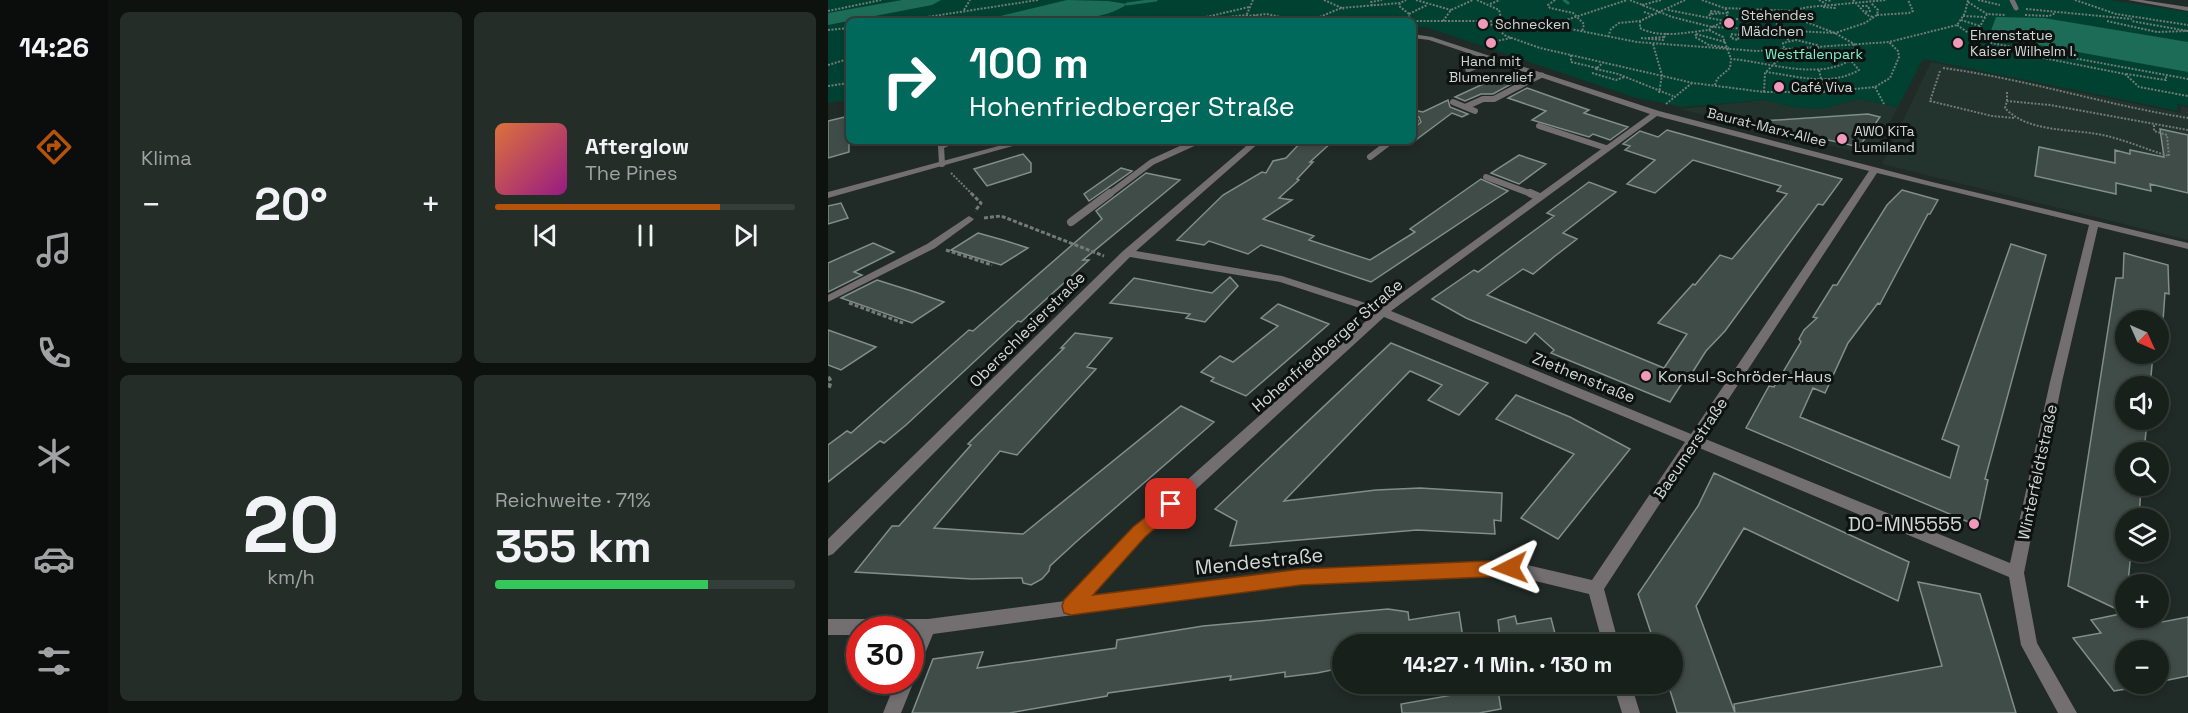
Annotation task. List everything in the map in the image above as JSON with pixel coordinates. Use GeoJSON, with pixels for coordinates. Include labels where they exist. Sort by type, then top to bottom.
{"type":"FeatureCollection","features":[{"type":"Feature","properties":{"kind":"street"},"geometry":{"type":"LineString","coordinates":[[2131,0],[2188,9]]}},
{"type":"Feature","properties":{"kind":"street","name":"Baurat-Marx-Allee"},"geometry":{"type":"LineString","coordinates":[[1416,36],[1430,38],[1656,113],[2188,246]]}},
{"type":"Feature","properties":{"kind":"street","name":"Hohenfriedberger Straße"},"geometry":{"type":"LineString","coordinates":[[1071,606],[1139,532],[1383,312],[1656,113]]}},
{"type":"Feature","properties":{"kind":"street"},"geometry":{"type":"LineString","coordinates":[[828,195],[1015,144]]}},
{"type":"Feature","properties":{"kind":"street","name":"Oberschlesierstraße"},"geometry":{"type":"LineString","coordinates":[[828,549],[1123,257],[1254,144]]}},
{"type":"Feature","properties":{"kind":"street","name":"Baeumerstraße"},"geometry":{"type":"LineString","coordinates":[[1596,588],[1875,169]]}},
{"type":"Feature","properties":{"kind":"street"},"geometry":{"type":"LineString","coordinates":[[830,298],[931,246],[969,219]]}},
{"type":"Feature","properties":{"kind":"street","name":"Winterfeldtstraße"},"geometry":{"type":"LineString","coordinates":[[2068,713],[2029,645],[2016,573],[2056,382],[2094,224]]}},
{"type":"Feature","properties":{"kind":"street","name":"Ziethenstraße"},"geometry":{"type":"LineString","coordinates":[[1123,257],[1282,279],[1383,312],[2016,573]]}},
{"type":"Feature","properties":{"kind":"street","name":"Mendestraße"},"geometry":{"type":"LineString","coordinates":[[828,627],[928,627],[1071,606],[1301,577],[1510,568],[1596,588]]}},
{"type":"Feature","properties":{"kind":"street"},"geometry":{"type":"LineString","coordinates":[[1596,588],[1608,634]]}},
{"type":"Feature","properties":{"kind":"street"},"geometry":{"type":"LineString","coordinates":[[924,636],[928,627]]}},
{"type":"Feature","properties":{"kind":"street"},"geometry":{"type":"LineString","coordinates":[[892,713],[900,694]]}},
{"type":"Feature","properties":{"kind":"street"},"geometry":{"type":"LineString","coordinates":[[1625,694],[1631,713]]}},
{"type":"Feature","properties":{"kind":"lane"},"geometry":{"type":"LineString","coordinates":[[2012,0],[2016,8]]}},
{"type":"Feature","properties":{"kind":"lane"},"geometry":{"type":"LineString","coordinates":[[1468,70],[1493,59]]}},
{"type":"Feature","properties":{"kind":"lane"},"geometry":{"type":"LineString","coordinates":[[1465,107],[1483,99],[1494,99],[1542,75]]}},
{"type":"Feature","properties":{"kind":"lane"},"geometry":{"type":"LineString","coordinates":[[1453,102],[1475,111]]}},
{"type":"Feature","properties":{"kind":"lane"},"geometry":{"type":"LineString","coordinates":[[1539,126],[1606,148]]}},
{"type":"Feature","properties":{"kind":"lane"},"geometry":{"type":"LineString","coordinates":[[1566,135],[1575,129]]}},
{"type":"Feature","properties":{"kind":"lane"},"geometry":{"type":"LineString","coordinates":[[942,164],[941,146],[946,144]]}},
{"type":"Feature","properties":{"kind":"lane"},"geometry":{"type":"LineString","coordinates":[[1071,222],[1152,162],[1191,144]]}},
{"type":"Feature","properties":{"kind":"lane"},"geometry":{"type":"LineString","coordinates":[[1370,157],[1387,144]]}},
{"type":"Feature","properties":{"kind":"lane"},"geometry":{"type":"LineString","coordinates":[[1486,177],[1539,197]]}},
{"type":"Feature","properties":{"kind":"path"},"geometry":{"type":"LineString","coordinates":[[828,11],[881,0]]}},
{"type":"Feature","properties":{"kind":"path"},"geometry":{"type":"LineString","coordinates":[[963,11],[970,0]]}},
{"type":"Feature","properties":{"kind":"path"},"geometry":{"type":"LineString","coordinates":[[920,18],[1038,0]]}},
{"type":"Feature","properties":{"kind":"path"},"geometry":{"type":"LineString","coordinates":[[1246,16],[1253,0]]}},
{"type":"Feature","properties":{"kind":"path"},"geometry":{"type":"LineString","coordinates":[[1324,0],[1344,9]]}},
{"type":"Feature","properties":{"kind":"path"},"geometry":{"type":"LineString","coordinates":[[1373,7],[1371,2],[1382,0]]}},
{"type":"Feature","properties":{"kind":"path"},"geometry":{"type":"LineString","coordinates":[[1314,18],[1322,13],[1400,4],[1406,0]]}},
{"type":"Feature","properties":{"kind":"path"},"geometry":{"type":"LineString","coordinates":[[1416,0],[1450,10]]}},
{"type":"Feature","properties":{"kind":"path"},"geometry":{"type":"LineString","coordinates":[[1443,21],[1450,10],[1473,0]]}},
{"type":"Feature","properties":{"kind":"path"},"geometry":{"type":"LineString","coordinates":[[1477,0],[1499,10],[1502,22]]}},
{"type":"Feature","properties":{"kind":"path"},"geometry":{"type":"LineString","coordinates":[[1490,4],[1500,0]]}},
{"type":"Feature","properties":{"kind":"path"},"geometry":{"type":"LineString","coordinates":[[1555,0],[1548,5],[1550,8],[1573,13],[1584,24],[1582,32]]}},
{"type":"Feature","properties":{"kind":"path"},"geometry":{"type":"LineString","coordinates":[[1551,25],[1629,0],[1660,13],[1711,28],[1726,42],[1731,59],[1730,68],[1717,79],[1715,85]]}},
{"type":"Feature","properties":{"kind":"path"},"geometry":{"type":"LineString","coordinates":[[1642,5],[1661,0]]}},
{"type":"Feature","properties":{"kind":"path"},"geometry":{"type":"LineString","coordinates":[[1608,37],[1611,29],[1619,23],[1640,21],[1684,0]]}},
{"type":"Feature","properties":{"kind":"path"},"geometry":{"type":"LineString","coordinates":[[1702,0],[1724,8],[1748,8],[1762,11],[1774,19],[1775,24],[1787,29]]}},
{"type":"Feature","properties":{"kind":"path"},"geometry":{"type":"LineString","coordinates":[[1819,0],[1826,5]]}},
{"type":"Feature","properties":{"kind":"path"},"geometry":{"type":"LineString","coordinates":[[1825,0],[1857,3],[1886,0]]}},
{"type":"Feature","properties":{"kind":"path"},"geometry":{"type":"LineString","coordinates":[[1853,0],[1869,8],[1883,6],[1880,0]]}},
{"type":"Feature","properties":{"kind":"path"},"geometry":{"type":"LineString","coordinates":[[1866,0],[1877,8]]}},
{"type":"Feature","properties":{"kind":"path"},"geometry":{"type":"LineString","coordinates":[[1861,6],[1864,12],[1875,16],[1896,17],[1913,11],[1908,0]]}},
{"type":"Feature","properties":{"kind":"path"},"geometry":{"type":"LineString","coordinates":[[2075,0],[2098,11],[2140,23],[2188,30]]}},
{"type":"Feature","properties":{"kind":"path"},"geometry":{"type":"LineString","coordinates":[[1416,21],[1487,21],[1551,25],[1653,44],[1786,50],[1889,42],[1957,26],[1968,1],[1987,16],[1963,16]]}},
{"type":"Feature","properties":{"kind":"path"},"geometry":{"type":"LineString","coordinates":[[1766,13],[1794,12],[1833,2]]}},
{"type":"Feature","properties":{"kind":"path"},"geometry":{"type":"LineString","coordinates":[[1820,5],[1836,7],[1833,2]]}},
{"type":"Feature","properties":{"kind":"path"},"geometry":{"type":"LineString","coordinates":[[1654,3],[1666,9],[1725,21],[1790,18],[1835,33],[1854,44]]}},
{"type":"Feature","properties":{"kind":"path"},"geometry":{"type":"LineString","coordinates":[[1400,4],[1409,14]]}},
{"type":"Feature","properties":{"kind":"path"},"geometry":{"type":"LineString","coordinates":[[1409,14],[1427,5]]}},
{"type":"Feature","properties":{"kind":"path"},"geometry":{"type":"LineString","coordinates":[[1996,5],[2003,15]]}},
{"type":"Feature","properties":{"kind":"path"},"geometry":{"type":"LineString","coordinates":[[1207,18],[1249,7]]}},
{"type":"Feature","properties":{"kind":"path"},"geometry":{"type":"LineString","coordinates":[[1724,8],[1728,13]]}},
{"type":"Feature","properties":{"kind":"path"},"geometry":{"type":"LineString","coordinates":[[1864,12],[1870,11],[1869,8]]}},
{"type":"Feature","properties":{"kind":"path"},"geometry":{"type":"LineString","coordinates":[[1875,16],[1877,8]]}},
{"type":"Feature","properties":{"kind":"path"},"geometry":{"type":"LineString","coordinates":[[1762,11],[1782,9],[1794,12]]}},
{"type":"Feature","properties":{"kind":"path"},"geometry":{"type":"LineString","coordinates":[[1644,12],[1654,15]]}},
{"type":"Feature","properties":{"kind":"path"},"geometry":{"type":"LineString","coordinates":[[1790,18],[1794,12]]}},
{"type":"Feature","properties":{"kind":"path"},"geometry":{"type":"LineString","coordinates":[[1706,18],[1711,14],[1728,13]]}},
{"type":"Feature","properties":{"kind":"path"},"geometry":{"type":"LineString","coordinates":[[1711,28],[1725,21],[1728,13]]}},
{"type":"Feature","properties":{"kind":"path"},"geometry":{"type":"LineString","coordinates":[[1222,18],[1271,14],[1280,17],[1277,18]]}},
{"type":"Feature","properties":{"kind":"path"},"geometry":{"type":"LineString","coordinates":[[1408,18],[1409,14]]}},
{"type":"Feature","properties":{"kind":"path"},"geometry":{"type":"LineString","coordinates":[[2067,15],[2099,19],[2162,20],[2188,25]]}},
{"type":"Feature","properties":{"kind":"path"},"geometry":{"type":"LineString","coordinates":[[1254,16],[1260,18]]}},
{"type":"Feature","properties":{"kind":"path"},"geometry":{"type":"LineString","coordinates":[[1640,21],[1640,28],[1647,32],[1665,35],[1711,28],[1787,29],[1835,33],[1875,16]]}},
{"type":"Feature","properties":{"kind":"path"},"geometry":{"type":"LineString","coordinates":[[1314,18],[1339,17]]}},
{"type":"Feature","properties":{"kind":"path"},"geometry":{"type":"LineString","coordinates":[[1365,17],[1368,18]]}},
{"type":"Feature","properties":{"kind":"path"},"geometry":{"type":"LineString","coordinates":[[1756,18],[1763,29]]}},
{"type":"Feature","properties":{"kind":"path"},"geometry":{"type":"LineString","coordinates":[[2099,19],[2175,34],[2188,30]]}},
{"type":"Feature","properties":{"kind":"path"},"geometry":{"type":"LineString","coordinates":[[1961,20],[1980,26]]}},
{"type":"Feature","properties":{"kind":"path"},"geometry":{"type":"LineString","coordinates":[[2161,26],[2162,20]]}},
{"type":"Feature","properties":{"kind":"path"},"geometry":{"type":"LineString","coordinates":[[1487,21],[1496,30],[1512,38],[1571,55],[1693,83],[1764,92],[1824,92],[1875,87],[1890,78],[1899,57],[1900,53],[1889,42]]}},
{"type":"Feature","properties":{"kind":"path"},"geometry":{"type":"LineString","coordinates":[[2140,23],[2147,30]]}},
{"type":"Feature","properties":{"kind":"path"},"geometry":{"type":"LineString","coordinates":[[1957,26],[1980,41],[2188,79]]}},
{"type":"Feature","properties":{"kind":"path"},"geometry":{"type":"LineString","coordinates":[[828,30],[846,28]]}},
{"type":"Feature","properties":{"kind":"path"},"geometry":{"type":"LineString","coordinates":[[1739,34],[1740,29]]}},
{"type":"Feature","properties":{"kind":"path"},"geometry":{"type":"LineString","coordinates":[[1771,29],[1790,40]]}},
{"type":"Feature","properties":{"kind":"path"},"geometry":{"type":"LineString","coordinates":[[1637,42],[1647,32]]}},
{"type":"Feature","properties":{"kind":"path"},"geometry":{"type":"LineString","coordinates":[[1726,42],[1699,33],[1695,35],[1709,45],[1729,49]]}},
{"type":"Feature","properties":{"kind":"path"},"geometry":{"type":"LineString","coordinates":[[1641,38],[1663,40],[1665,35]]}},
{"type":"Feature","properties":{"kind":"path"},"geometry":{"type":"LineString","coordinates":[[1492,42],[1512,38]]}},
{"type":"Feature","properties":{"kind":"path"},"geometry":{"type":"LineString","coordinates":[[1766,72],[1822,78],[1851,77],[1859,70],[1852,62],[1821,53],[1818,48],[1798,39],[1783,44],[1786,50]]}},
{"type":"Feature","properties":{"kind":"path"},"geometry":{"type":"LineString","coordinates":[[1653,44],[1662,75],[1659,93]]}},
{"type":"Feature","properties":{"kind":"path"},"geometry":{"type":"LineString","coordinates":[[1731,59],[1751,59],[1819,70],[1841,67],[1852,62],[1856,56],[1854,44]]}},
{"type":"Feature","properties":{"kind":"path"},"geometry":{"type":"LineString","coordinates":[[2028,49],[2033,56],[2083,66],[2166,80],[2166,75]]}},
{"type":"Feature","properties":{"kind":"path"},"geometry":{"type":"LineString","coordinates":[[1764,92],[1766,72],[1786,50]]}},
{"type":"Feature","properties":{"kind":"path"},"geometry":{"type":"LineString","coordinates":[[1571,55],[1571,62],[1616,73],[1659,93],[1673,96]]}},
{"type":"Feature","properties":{"kind":"path"},"geometry":{"type":"LineString","coordinates":[[828,65],[846,60]]}},
{"type":"Feature","properties":{"kind":"path"},"geometry":{"type":"LineString","coordinates":[[2083,66],[2084,60]]}},
{"type":"Feature","properties":{"kind":"path"},"geometry":{"type":"LineString","coordinates":[[1604,62],[1589,75],[1616,80],[1625,77]]}},
{"type":"Feature","properties":{"kind":"path"},"geometry":{"type":"LineString","coordinates":[[2154,125],[2154,131],[2167,135],[2169,156],[2146,151],[2108,136],[2062,129],[2016,118],[1997,117],[1930,101],[1941,69],[1998,78],[2118,106],[2188,118]]}},
{"type":"Feature","properties":{"kind":"path"},"geometry":{"type":"LineString","coordinates":[[1819,70],[1824,92]]}},
{"type":"Feature","properties":{"kind":"path"},"geometry":{"type":"LineString","coordinates":[[1610,78],[1616,73]]}},
{"type":"Feature","properties":{"kind":"path"},"geometry":{"type":"LineString","coordinates":[[2126,74],[2139,87],[2188,96]]}},
{"type":"Feature","properties":{"kind":"path"},"geometry":{"type":"LineString","coordinates":[[1995,83],[1998,78]]}},
{"type":"Feature","properties":{"kind":"path"},"geometry":{"type":"LineString","coordinates":[[828,86],[846,83]]}},
{"type":"Feature","properties":{"kind":"path"},"geometry":{"type":"LineString","coordinates":[[1656,113],[1673,96],[1693,83]]}},
{"type":"Feature","properties":{"kind":"path"},"geometry":{"type":"LineString","coordinates":[[1875,87],[1884,104]]}},
{"type":"Feature","properties":{"kind":"path"},"geometry":{"type":"LineString","coordinates":[[2007,92],[2007,112],[2016,118]]}},
{"type":"Feature","properties":{"kind":"path"},"geometry":{"type":"LineString","coordinates":[[2007,101],[2050,105],[2188,130]]}},
{"type":"Feature","properties":{"kind":"path"},"geometry":{"type":"LineString","coordinates":[[942,164],[981,203],[969,219]]}},
{"type":"Feature","properties":{"kind":"path"},"geometry":{"type":"LineString","coordinates":[[969,219],[1001,216],[1123,257]]}},
{"type":"Feature","properties":{"kind":"path"},"geometry":{"type":"LineString","coordinates":[[931,246],[992,265]]}},
{"type":"Feature","properties":{"kind":"path"},"geometry":{"type":"LineString","coordinates":[[830,298],[903,323]]}},
{"type":"Feature","properties":{"kind":"path"},"geometry":{"type":"LineString","coordinates":[[828,377],[831,381],[828,390]]}},
{"type":"Feature","properties":{"kind":"shaded area"},"geometry":{"type":"Polygon","coordinates":[[[1067,0],[1127,4],[1114,11],[1084,18],[992,18],[1067,0]]]}},
{"type":"Feature","properties":{"kind":"shaded area"},"geometry":{"type":"Polygon","coordinates":[[[1996,17],[2044,18],[2188,42],[2188,72],[1989,36],[1996,17]]]}},
{"type":"Feature","properties":{"kind":"shaded area"},"geometry":{"type":"Polygon","coordinates":[[[1931,62],[2181,113],[2181,106],[2188,107],[2188,240],[1882,164],[1931,62]]]}},
{"type":"Feature","properties":{"kind":"shaded area","name":"AWO KiTa Lumiland"},"geometry":{"type":"Polygon","coordinates":[[[1859,99],[1898,107],[1872,156],[1679,109],[1764,100],[1793,107],[1822,109],[1859,99]]]}},
{"type":"Feature","properties":{"kind":"green space","name":"Westfalenpark"},"geometry":{"type":"Polygon","coordinates":[[[828,0],[2110,0],[2188,12],[2188,106],[2177,104],[2178,111],[1923,59],[1898,107],[1859,99],[1822,109],[1793,107],[1764,100],[1682,107],[1633,97],[1426,27],[1416,27],[1416,18],[846,18],[846,100],[828,103],[828,0]]]}},
{"type":"Feature","properties":{"kind":"building"},"geometry":{"type":"Polygon","coordinates":[[[1496,78],[1513,83],[1493,94],[1481,94],[1465,101],[1455,97],[1496,78]]]}},
{"type":"Feature","properties":{"kind":"building"},"geometry":{"type":"Polygon","coordinates":[[[1527,88],[1589,110],[1584,113],[1628,127],[1610,140],[1593,134],[1589,137],[1532,120],[1546,111],[1508,98],[1527,88]]]}},
{"type":"Feature","properties":{"kind":"building"},"geometry":{"type":"Polygon","coordinates":[[[1448,100],[1450,107],[1468,114],[1462,117],[1452,113],[1416,140],[1416,126],[1421,122],[1419,117],[1416,117],[1416,111],[1423,112],[1448,100]]]}},
{"type":"Feature","properties":{"kind":"building"},"geometry":{"type":"Polygon","coordinates":[[[1868,114],[1880,117],[1859,147],[1761,125],[1762,121],[1868,114]]]}},
{"type":"Feature","properties":{"kind":"building"},"geometry":{"type":"Polygon","coordinates":[[[846,117],[846,144],[849,144],[849,152],[828,158],[828,121],[846,117]]]}},
{"type":"Feature","properties":{"kind":"building"},"geometry":{"type":"Polygon","coordinates":[[[2160,129],[2188,135],[2188,193],[2150,184],[2151,191],[2116,183],[2116,194],[2035,176],[2039,147],[2115,163],[2115,150],[2130,154],[2130,150],[2164,157],[2160,129]]]}},
{"type":"Feature","properties":{"kind":"building"},"geometry":{"type":"Polygon","coordinates":[[[1667,130],[1842,179],[1823,205],[1818,204],[1725,331],[1706,351],[1692,373],[1689,372],[1670,402],[1551,353],[1554,350],[1535,333],[1526,343],[1466,318],[1432,299],[1474,270],[1478,272],[1554,216],[1547,213],[1589,182],[1616,192],[1563,233],[1577,239],[1533,274],[1523,269],[1487,295],[1664,368],[1687,334],[1658,323],[1720,255],[1732,259],[1787,194],[1777,191],[1781,186],[1693,160],[1655,193],[1627,184],[1655,160],[1625,150],[1630,146],[1623,144],[1640,131],[1658,137],[1667,130]]]}},
{"type":"Feature","properties":{"kind":"building"},"geometry":{"type":"Polygon","coordinates":[[[1299,144],[1330,144],[1310,162],[1313,162],[1297,179],[1299,180],[1279,198],[1292,200],[1263,219],[1314,236],[1309,240],[1370,260],[1415,232],[1410,229],[1481,179],[1508,191],[1371,282],[1261,245],[1248,254],[1209,241],[1204,245],[1177,240],[1223,195],[1262,172],[1266,173],[1273,161],[1286,158],[1299,144]]]}},
{"type":"Feature","properties":{"kind":"building"},"geometry":{"type":"Polygon","coordinates":[[[1023,154],[1031,163],[1031,172],[987,186],[974,169],[1023,154]]]}},
{"type":"Feature","properties":{"kind":"building"},"geometry":{"type":"Polygon","coordinates":[[[1519,155],[1546,164],[1519,184],[1491,173],[1519,155]]]}},
{"type":"Feature","properties":{"kind":"building"},"geometry":{"type":"Polygon","coordinates":[[[1121,168],[1132,171],[1089,201],[1084,194],[1121,168]]]}},
{"type":"Feature","properties":{"kind":"building"},"geometry":{"type":"Polygon","coordinates":[[[1146,173],[1180,180],[1083,260],[1089,260],[1021,322],[1018,321],[906,425],[884,443],[880,441],[828,482],[828,445],[847,431],[851,433],[969,330],[973,331],[1102,219],[1096,211],[1146,173]]]}},
{"type":"Feature","properties":{"kind":"building"},"geometry":{"type":"Polygon","coordinates":[[[1902,190],[1938,200],[1928,214],[1880,304],[1878,303],[1848,343],[1825,393],[1813,388],[1800,417],[1950,478],[1959,446],[1942,439],[2011,244],[2046,255],[1985,479],[1988,480],[1978,526],[1746,428],[1769,386],[1774,387],[1801,342],[1799,339],[1804,330],[1817,318],[1813,317],[1833,285],[1837,285],[1887,205],[1902,190]]]}},
{"type":"Feature","properties":{"kind":"building"},"geometry":{"type":"Polygon","coordinates":[[[841,203],[848,218],[828,224],[828,206],[841,203]]]}},
{"type":"Feature","properties":{"kind":"building"},"geometry":{"type":"Polygon","coordinates":[[[978,233],[1028,248],[1001,265],[951,250],[978,233]]]}},
{"type":"Feature","properties":{"kind":"building"},"geometry":{"type":"Polygon","coordinates":[[[873,243],[894,252],[854,272],[862,275],[828,292],[828,263],[873,243]]]}},
{"type":"Feature","properties":{"kind":"building"},"geometry":{"type":"Polygon","coordinates":[[[2124,253],[2168,265],[2169,294],[2165,293],[2164,310],[2115,310],[2115,364],[2152,364],[2151,376],[2115,376],[2115,430],[2146,430],[2145,442],[2115,442],[2115,496],[2140,496],[2140,508],[2115,508],[2115,562],[2130,562],[2129,574],[2115,574],[2115,608],[2068,586],[2116,278],[2123,278],[2124,253]]]}},
{"type":"Feature","properties":{"kind":"building"},"geometry":{"type":"Polygon","coordinates":[[[1230,277],[1238,286],[1205,322],[1186,318],[1190,314],[1110,303],[1134,278],[1212,293],[1230,277]]]}},
{"type":"Feature","properties":{"kind":"building"},"geometry":{"type":"Polygon","coordinates":[[[877,280],[944,302],[912,323],[841,298],[877,280]]]}},
{"type":"Feature","properties":{"kind":"building"},"geometry":{"type":"Polygon","coordinates":[[[1278,304],[1329,324],[1246,396],[1211,381],[1214,378],[1201,372],[1220,356],[1233,362],[1278,326],[1261,318],[1278,304]]]}},
{"type":"Feature","properties":{"kind":"building"},"geometry":{"type":"Polygon","coordinates":[[[828,330],[876,347],[841,370],[828,365],[828,330]]]}},
{"type":"Feature","properties":{"kind":"building"},"geometry":{"type":"Polygon","coordinates":[[[1075,333],[1112,338],[1087,367],[1096,369],[1017,455],[1000,451],[934,528],[1023,534],[1181,406],[1214,422],[1076,542],[1050,566],[1042,579],[1031,585],[1023,583],[1022,578],[972,579],[855,572],[892,526],[899,526],[971,445],[968,444],[1064,348],[1061,348],[1075,333]]]}},
{"type":"Feature","properties":{"kind":"building"},"geometry":{"type":"Polygon","coordinates":[[[1391,343],[1488,383],[1459,415],[1428,400],[1442,385],[1410,371],[1284,501],[1376,490],[1420,488],[1502,493],[1501,521],[1494,520],[1495,534],[1417,530],[1230,546],[1237,521],[1215,509],[1391,343]]]}},
{"type":"Feature","properties":{"kind":"building"},"geometry":{"type":"Polygon","coordinates":[[[1516,395],[1570,417],[1630,449],[1558,539],[1521,518],[1574,454],[1496,419],[1516,395]]]}},
{"type":"Feature","properties":{"kind":"building"},"geometry":{"type":"Polygon","coordinates":[[[1714,473],[1909,562],[1898,601],[1744,528],[1696,606],[1735,713],[1677,713],[1671,694],[1683,694],[1683,634],[1651,634],[1638,594],[1698,506],[1714,473]]]}},
{"type":"Feature","properties":{"kind":"building"},"geometry":{"type":"Polygon","coordinates":[[[1918,582],[1980,594],[2016,713],[1735,713],[1734,704],[1942,666],[1918,582]]]}},
{"type":"Feature","properties":{"kind":"building"},"geometry":{"type":"Polygon","coordinates":[[[1388,609],[1408,612],[1409,620],[1459,612],[1462,634],[1332,634],[1332,670],[1317,673],[1285,677],[1285,672],[1230,680],[1231,676],[1108,693],[1107,696],[1009,713],[912,713],[919,694],[924,694],[924,682],[933,659],[983,652],[977,668],[1116,648],[1117,640],[1203,626],[1388,609]]]}},
{"type":"Feature","properties":{"kind":"building"},"geometry":{"type":"Polygon","coordinates":[[[2115,615],[2115,628],[2169,628],[2169,621],[2188,617],[2188,676],[2169,680],[2169,640],[2115,640],[2114,691],[2073,638],[2101,633],[2091,620],[2115,615]]]}},
{"type":"Feature","properties":{"kind":"building"},"geometry":{"type":"Polygon","coordinates":[[[1515,616],[1517,624],[1551,618],[1555,634],[1500,634],[1498,620],[1515,616]]]}},
{"type":"Feature","properties":{"kind":"building"},"geometry":{"type":"Polygon","coordinates":[[[1458,694],[1499,694],[1501,709],[1479,713],[1402,713],[1401,704],[1458,694]]]}},
{"type":"Feature","properties":{"kind":"waterway"},"geometry":{"type":"LineString","coordinates":[[828,19],[932,0]]}},
{"type":"Feature","properties":{"kind":"waterway"},"geometry":{"type":"LineString","coordinates":[[1127,4],[1156,0]]}},
{"type":"Feature","properties":{"kind":"waterway"},"geometry":{"type":"LineString","coordinates":[[1564,0],[1568,3]]}},
{"type":"Feature","properties":{"kind":"place","name":"Stehendes Mädchen"},"geometry":{"type":"Point","coordinates":[1729,23]}},
{"type":"Feature","properties":{"kind":"place","name":"Schnecken"},"geometry":{"type":"Point","coordinates":[1483,24]}},
{"type":"Feature","properties":{"kind":"place","name":"Hand mit Blumenrelief"},"geometry":{"type":"Point","coordinates":[1491,43]}},
{"type":"Feature","properties":{"kind":"place","name":"Ehrenstatue Kaiser Wilhelm I."},"geometry":{"type":"Point","coordinates":[1958,43]}},
{"type":"Feature","properties":{"kind":"place","name":"Café Viva"},"geometry":{"type":"Point","coordinates":[1779,87]}},
{"type":"Feature","properties":{"kind":"place","name":"AWO KiTa Lumiland"},"geometry":{"type":"Point","coordinates":[1842,139]}},
{"type":"Feature","properties":{"kind":"place","name":"Konsul-Schröder-Haus"},"geometry":{"type":"Point","coordinates":[1646,376]}},
{"type":"Feature","properties":{"kind":"place","name":"DO-MN5555"},"geometry":{"type":"Point","coordinates":[1974,524]}},
{"type":"Feature","properties":{"kind":"route"},"geometry":{"type":"LineString","coordinates":[[1171,504],[1139,532],[1071,606],[1301,577],[1510,568]]}}]}
